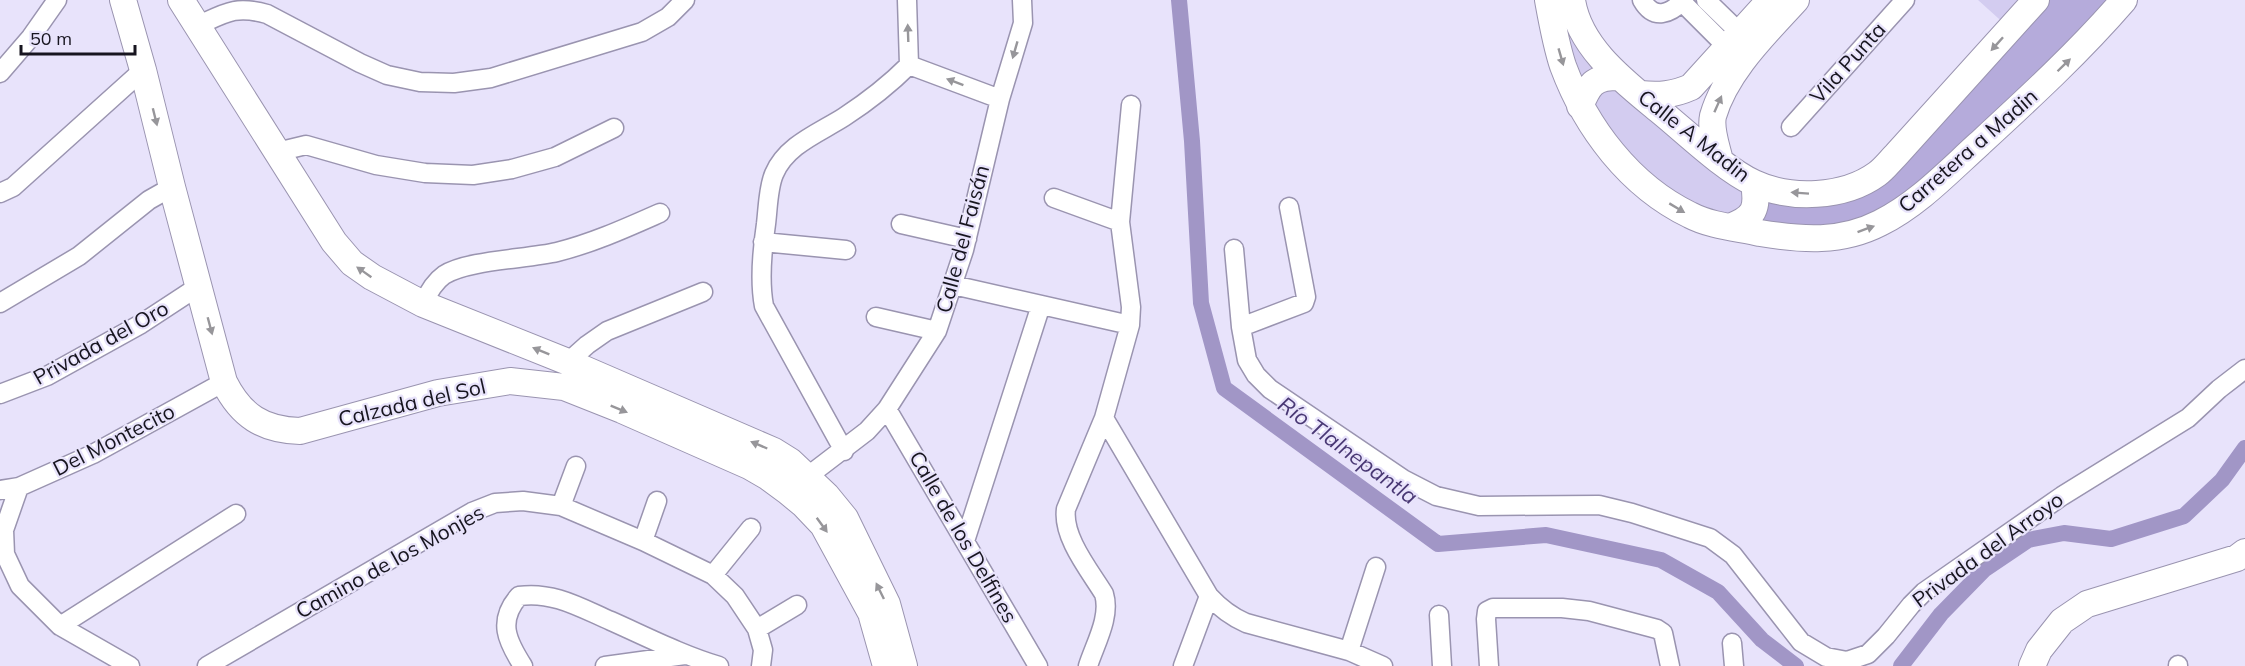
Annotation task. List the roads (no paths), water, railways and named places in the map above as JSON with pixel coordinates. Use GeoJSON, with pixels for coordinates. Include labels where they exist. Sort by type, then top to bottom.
{"type":"FeatureCollection","features":[{"type":"Feature","properties":{"kind":"street"},"geometry":{"type":"LineString","coordinates":[[0,74],[57,0]]}},
{"type":"Feature","properties":{"kind":"street","name":"Calzada del Sol"},"geometry":{"type":"LineString","coordinates":[[123,0],[225,381],[231,396],[263,425],[279,430],[300,431],[438,393],[510,381],[564,387],[749,466],[768,477],[797,484],[827,496],[845,518],[887,604],[904,666]]}},
{"type":"Feature","properties":{"kind":"street","name":"Calzada del Sol"},"geometry":{"type":"LineString","coordinates":[[181,0],[334,242],[352,263],[372,277],[423,304],[568,362],[774,452],[790,462],[804,505],[823,525],[871,613],[886,666]]}},
{"type":"Feature","properties":{"kind":"street"},"geometry":{"type":"LineString","coordinates":[[196,26],[236,9],[251,10],[267,14],[387,75],[420,82],[454,82],[491,78],[642,32],[668,17],[685,0]]}},
{"type":"Feature","properties":{"kind":"street"},"geometry":{"type":"LineString","coordinates":[[907,0],[909,65]]}},
{"type":"Feature","properties":{"kind":"street","name":"Calle del Faisán"},"geometry":{"type":"LineString","coordinates":[[797,484],[844,451],[867,431],[887,409],[937,331],[966,239],[1000,99],[1023,23],[1022,0]]}},
{"type":"Feature","properties":{"kind":"street","name":"Carretera a Madin"},"geometry":{"type":"LineString","coordinates":[[1548,0],[1563,65],[1580,106],[1623,165],[1643,183],[1667,202],[1692,216],[1730,227],[1818,240],[1851,234],[1878,224],[1904,210],[2086,44],[2124,0]]}},
{"type":"Feature","properties":{"kind":"street","name":"Calle A Madin"},"geometry":{"type":"LineString","coordinates":[[1572,0],[1574,14],[1592,46],[1618,77],[1720,161],[1754,183],[1785,191],[1825,193],[1851,186],[1876,174],[1896,155],[2036,0]]}},
{"type":"Feature","properties":{"kind":"street"},"geometry":{"type":"LineString","coordinates":[[1642,0],[1652,11],[1661,14],[1671,12],[1683,1],[1734,40]]}},
{"type":"Feature","properties":{"kind":"street"},"geometry":{"type":"LineString","coordinates":[[1706,0],[1734,40]]}},
{"type":"Feature","properties":{"kind":"street"},"geometry":{"type":"LineString","coordinates":[[1640,94],[1659,96],[1674,94],[1691,87],[1770,0]]}},
{"type":"Feature","properties":{"kind":"street"},"geometry":{"type":"LineString","coordinates":[[1720,161],[1713,134],[1713,117],[1724,93],[1750,50],[1796,0]]}},
{"type":"Feature","properties":{"kind":"street","name":"Vila Punta"},"geometry":{"type":"LineString","coordinates":[[1791,126],[1905,0]]}},
{"type":"Feature","properties":{"kind":"street"},"geometry":{"type":"LineString","coordinates":[[909,65],[1000,99]]}},
{"type":"Feature","properties":{"kind":"street"},"geometry":{"type":"LineString","coordinates":[[844,451],[771,323],[764,306],[761,291],[763,242],[773,176],[782,158],[796,146],[845,116],[909,65]]}},
{"type":"Feature","properties":{"kind":"street"},"geometry":{"type":"LineString","coordinates":[[0,193],[13,187],[143,70]]}},
{"type":"Feature","properties":{"kind":"street"},"geometry":{"type":"LineString","coordinates":[[1580,106],[1588,88],[1595,81],[1604,77],[1618,77]]}},
{"type":"Feature","properties":{"kind":"street"},"geometry":{"type":"LineString","coordinates":[[1088,666],[1107,604],[1104,594],[1070,536],[1065,521],[1066,509],[1104,418],[1130,325],[1131,307],[1120,222],[1131,105]]}},
{"type":"Feature","properties":{"kind":"street"},"geometry":{"type":"LineString","coordinates":[[277,152],[306,145],[376,165],[415,172],[473,175],[512,169],[555,157],[614,128]]}},
{"type":"Feature","properties":{"kind":"street"},"geometry":{"type":"LineString","coordinates":[[1730,227],[1746,220],[1754,210],[1757,201],[1754,183]]}},
{"type":"Feature","properties":{"kind":"street"},"geometry":{"type":"LineString","coordinates":[[0,303],[79,256],[149,200],[172,187]]}},
{"type":"Feature","properties":{"kind":"street"},"geometry":{"type":"LineString","coordinates":[[1054,198],[1120,222]]}},
{"type":"Feature","properties":{"kind":"street"},"geometry":{"type":"LineString","coordinates":[[1241,327],[1304,303],[1306,297],[1289,207]]}},
{"type":"Feature","properties":{"kind":"street"},"geometry":{"type":"LineString","coordinates":[[423,304],[432,286],[445,274],[466,266],[554,253],[588,244],[660,213]]}},
{"type":"Feature","properties":{"kind":"street"},"geometry":{"type":"LineString","coordinates":[[901,224],[966,239]]}},
{"type":"Feature","properties":{"kind":"street"},"geometry":{"type":"LineString","coordinates":[[763,242],[846,250]]}},
{"type":"Feature","properties":{"kind":"street","name":"Privada del Arroyo"},"geometry":{"type":"LineString","coordinates":[[1234,249],[1241,327],[1247,360],[1256,375],[1403,479],[1436,496],[1479,506],[1599,505],[1710,538],[1733,555],[1801,642],[1826,657],[1847,662],[1868,654],[1924,592],[2062,496],[2188,418],[2245,369]]}},
{"type":"Feature","properties":{"kind":"street"},"geometry":{"type":"LineString","coordinates":[[953,285],[1130,325]]}},
{"type":"Feature","properties":{"kind":"street","name":"Privada del Oro"},"geometry":{"type":"LineString","coordinates":[[0,394],[47,376],[141,324],[199,286]]}},
{"type":"Feature","properties":{"kind":"street"},"geometry":{"type":"LineString","coordinates":[[568,362],[607,331],[703,292]]}},
{"type":"Feature","properties":{"kind":"street"},"geometry":{"type":"LineString","coordinates":[[965,541],[1041,305]]}},
{"type":"Feature","properties":{"kind":"street"},"geometry":{"type":"LineString","coordinates":[[876,317],[937,331]]}},
{"type":"Feature","properties":{"kind":"street","name":"Del Montecito"},"geometry":{"type":"LineString","coordinates":[[0,490],[19,487],[93,454],[225,381]]}},
{"type":"Feature","properties":{"kind":"street","name":"Calle de los Delfines"},"geometry":{"type":"LineString","coordinates":[[887,409],[1038,666]]}},
{"type":"Feature","properties":{"kind":"street"},"geometry":{"type":"LineString","coordinates":[[1104,418],[1209,596],[1231,616],[1245,623],[1349,651],[1383,666]]}},
{"type":"Feature","properties":{"kind":"street"},"geometry":{"type":"LineString","coordinates":[[561,506],[576,466]]}},
{"type":"Feature","properties":{"kind":"street"},"geometry":{"type":"LineString","coordinates":[[19,487],[4,530],[5,554],[20,586],[60,626],[130,666]]}},
{"type":"Feature","properties":{"kind":"street","name":"Camino de los Monjes"},"geometry":{"type":"LineString","coordinates":[[207,666],[472,512],[495,503],[523,501],[561,506],[643,541],[713,575],[735,596],[757,629],[763,650],[761,666]]}},
{"type":"Feature","properties":{"kind":"street"},"geometry":{"type":"LineString","coordinates":[[643,541],[657,501]]}},
{"type":"Feature","properties":{"kind":"street"},"geometry":{"type":"LineString","coordinates":[[60,626],[236,514]]}},
{"type":"Feature","properties":{"kind":"street"},"geometry":{"type":"LineString","coordinates":[[713,575],[751,528]]}},
{"type":"Feature","properties":{"kind":"street"},"geometry":{"type":"LineString","coordinates":[[2031,666],[2038,650],[2062,621],[2087,604],[2236,558],[2245,552]]}},
{"type":"Feature","properties":{"kind":"street"},"geometry":{"type":"LineString","coordinates":[[1349,651],[1376,567]]}},
{"type":"Feature","properties":{"kind":"street"},"geometry":{"type":"LineString","coordinates":[[523,666],[510,645],[505,627],[510,606],[519,596],[534,594],[559,598],[715,666]]}},
{"type":"Feature","properties":{"kind":"street"},"geometry":{"type":"LineString","coordinates":[[1183,666],[1209,596]]}},
{"type":"Feature","properties":{"kind":"street"},"geometry":{"type":"LineString","coordinates":[[757,629],[797,605]]}},
{"type":"Feature","properties":{"kind":"street"},"geometry":{"type":"LineString","coordinates":[[1489,666],[1486,618],[1487,612],[1493,608],[1589,611],[1657,629],[1664,633],[1670,666]]}},
{"type":"Feature","properties":{"kind":"street"},"geometry":{"type":"LineString","coordinates":[[1439,615],[1442,666]]}},
{"type":"Feature","properties":{"kind":"street"},"geometry":{"type":"LineString","coordinates":[[1732,643],[1734,666]]}},
{"type":"Feature","properties":{"kind":"street"},"geometry":{"type":"LineString","coordinates":[[605,666],[687,655]]}},
{"type":"Feature","properties":{"kind":"waterway","name":"Río Tlalnepantla"},"geometry":{"type":"LineString","coordinates":[[1179,0],[1192,141],[1201,303],[1224,388],[1438,544],[1546,535],[1661,560],[1718,592],[1762,640],[1796,666]]}},
{"type":"Feature","properties":{"kind":"waterway","name":"Río Tlalnepantla"},"geometry":{"type":"LineString","coordinates":[[1901,666],[1941,614],[1985,569],[2028,540],[2064,533],[2111,539],[2184,516],[2222,480],[2245,448]]}}]}
